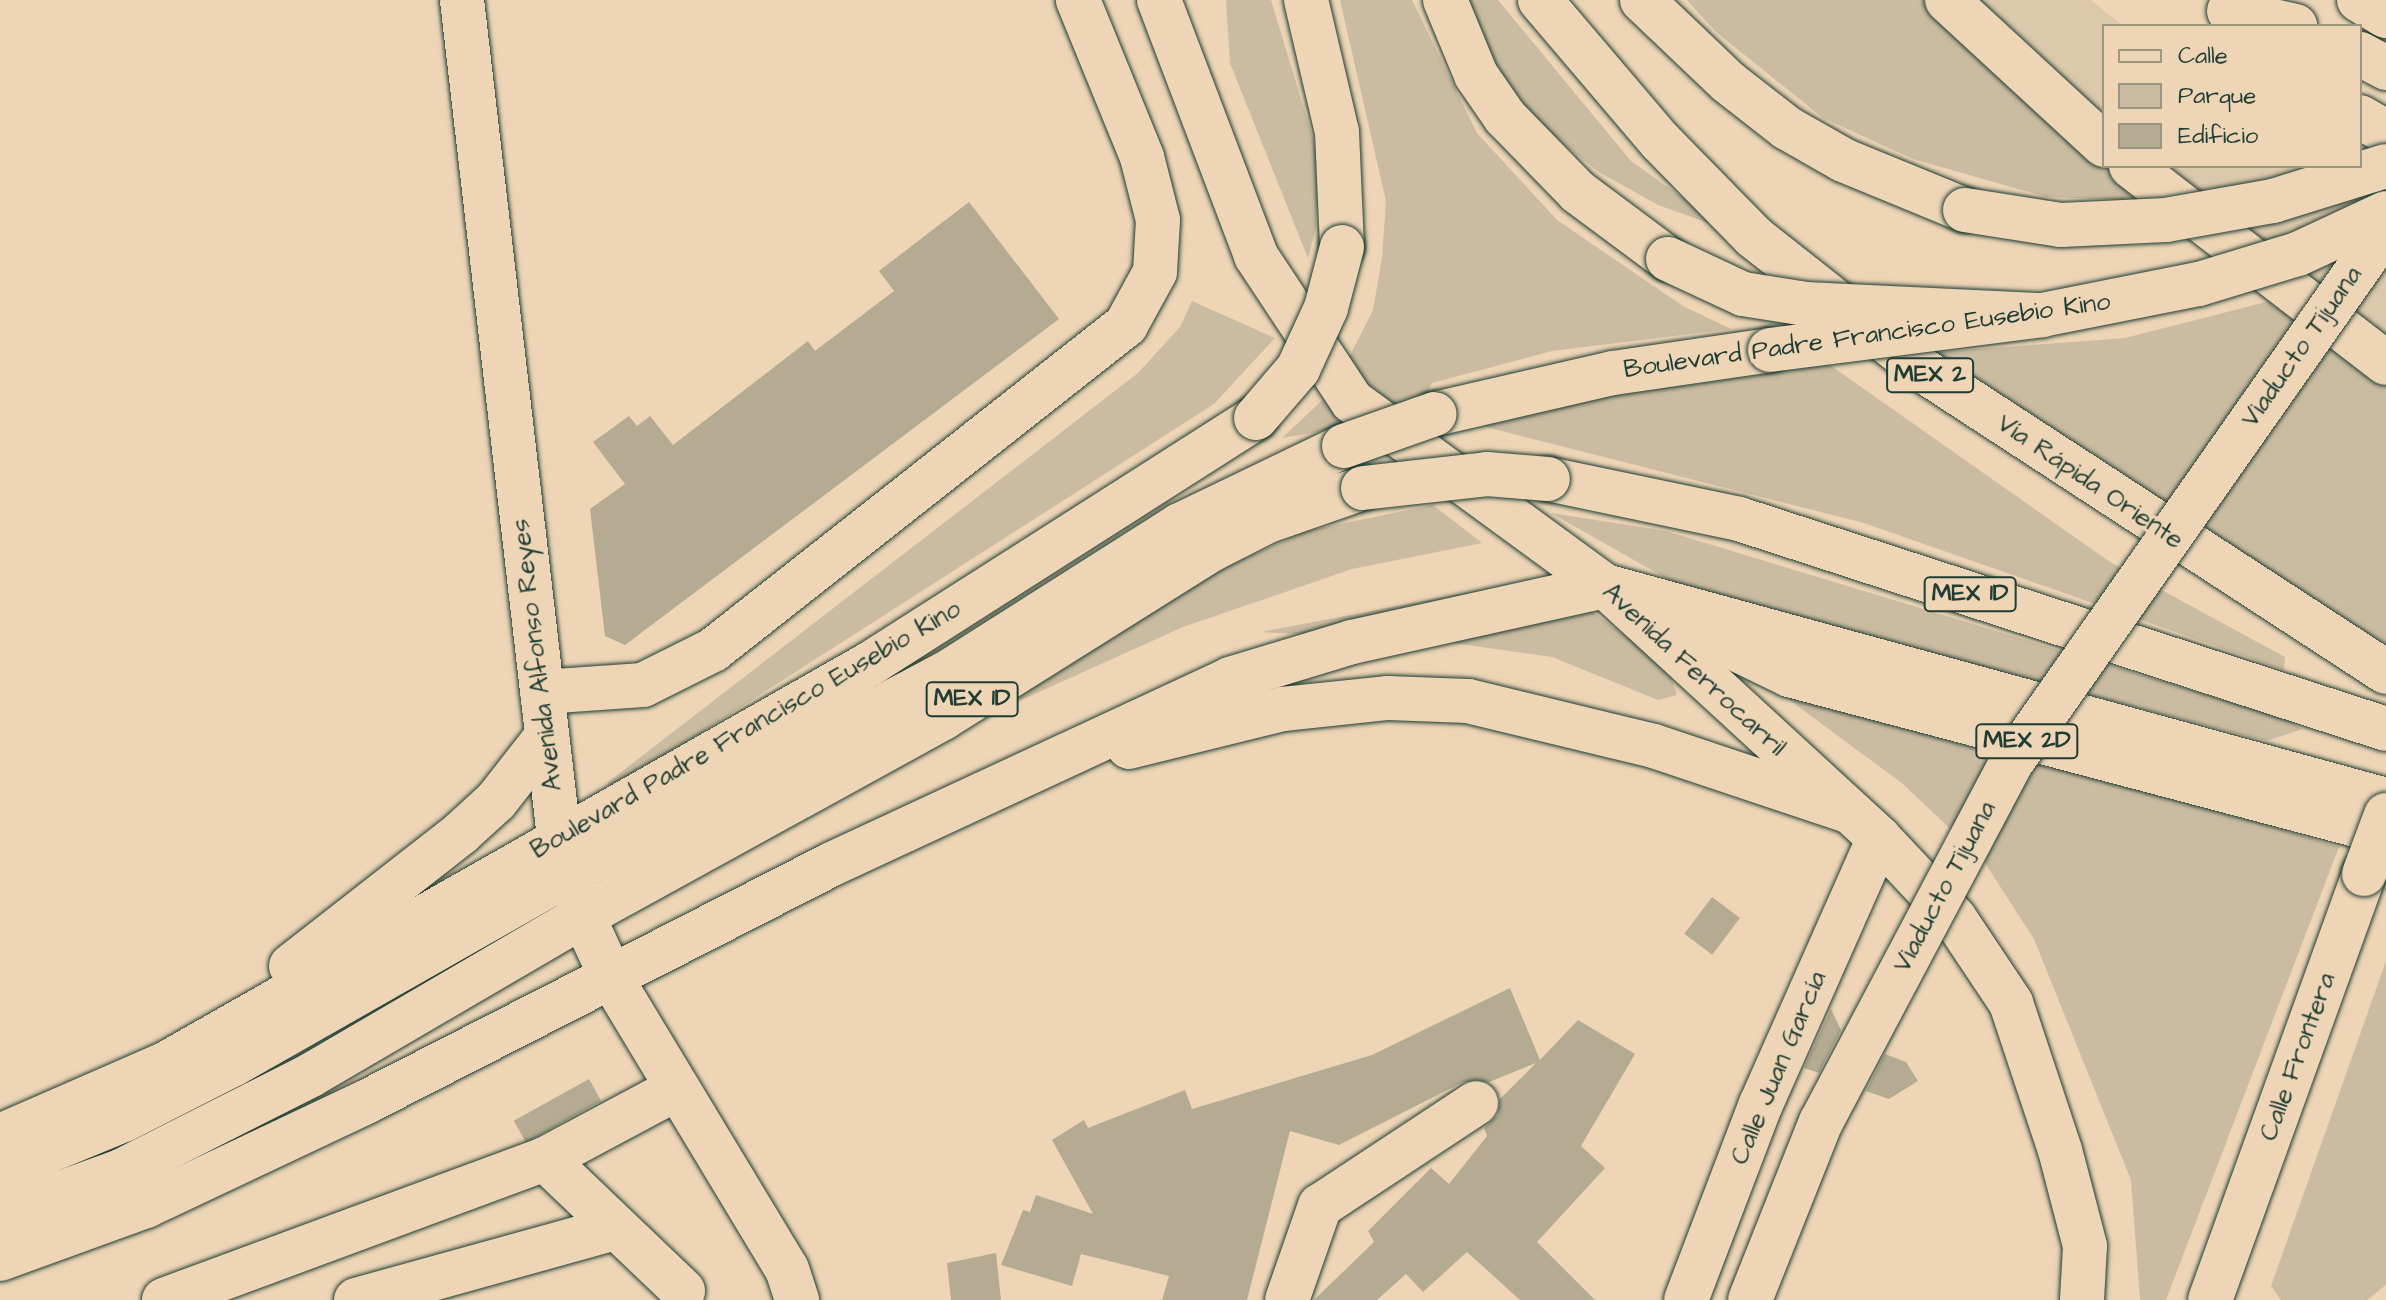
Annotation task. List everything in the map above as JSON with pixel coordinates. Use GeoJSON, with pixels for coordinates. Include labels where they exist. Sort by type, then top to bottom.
{"type":"FeatureCollection","features":[{"type":"Feature","properties":{"kind":"main road","name":"Avenida Alfonso Reyes"},"geometry":{"type":"LineString","coordinates":[[462,0],[547,736],[564,855],[583,916],[613,981],[674,1090],[787,1269],[797,1300]]}},
{"type":"Feature","properties":{"kind":"main road"},"geometry":{"type":"LineString","coordinates":[[542,692],[643,685],[713,650],[1126,325],[1155,272],[1158,220],[1142,157],[1078,0]]}},
{"type":"Feature","properties":{"kind":"main road"},"geometry":{"type":"LineString","coordinates":[[1159,0],[1201,106]]}},
{"type":"Feature","properties":{"kind":"main road"},"geometry":{"type":"LineString","coordinates":[[1192,0],[1201,106]]}},
{"type":"Feature","properties":{"kind":"main road","name":"Boulevard Padre Francisco Eusebio Kino"},"geometry":{"type":"LineString","coordinates":[[564,855],[1256,418],[1298,369],[1326,308],[1342,247],[1337,132],[1306,0]]}},
{"type":"Feature","properties":{"kind":"main road"},"geometry":{"type":"LineString","coordinates":[[1445,0],[1476,75],[1505,117],[1578,192],[1668,259],[1743,294],[1806,304],[2042,315]]}},
{"type":"Feature","properties":{"kind":"main road","name":"Vía Rápida Oriente"},"geometry":{"type":"LineString","coordinates":[[1540,0],[1650,130],[1744,226],[1861,322],[2094,485],[2386,672]]}},
{"type":"Feature","properties":{"kind":"main road"},"geometry":{"type":"LineString","coordinates":[[1642,0],[1728,82],[1787,128],[1843,160],[1965,210],[2061,225],[2166,220],[2273,201],[2386,166]]}},
{"type":"Feature","properties":{"kind":"main road"},"geometry":{"type":"LineString","coordinates":[[1947,0],[2102,143]]}},
{"type":"Feature","properties":{"kind":"main road"},"geometry":{"type":"LineString","coordinates":[[2359,0],[2386,16]]}},
{"type":"Feature","properties":{"kind":"main road"},"geometry":{"type":"LineString","coordinates":[[2228,12],[2285,24]]}},
{"type":"Feature","properties":{"kind":"main road"},"geometry":{"type":"LineString","coordinates":[[2362,55],[2386,68]]}},
{"type":"Feature","properties":{"kind":"main road","name":"Avenida Ferrocarril"},"geometry":{"type":"LineString","coordinates":[[1201,106],[1256,256],[1352,401],[1605,586],[1863,825],[1955,919],[2011,1003],[2085,1246],[2082,1300]]}},
{"type":"Feature","properties":{"kind":"main road"},"geometry":{"type":"LineString","coordinates":[[2362,118],[2386,132]]}},
{"type":"Feature","properties":{"kind":"main road"},"geometry":{"type":"LineString","coordinates":[[2134,168],[2386,363]]}},
{"type":"Feature","properties":{"kind":"main road","name":"Boulevard Padre Francisco Eusebio Kino"},"geometry":{"type":"LineString","coordinates":[[0,1136],[167,1063],[564,855],[945,674],[1180,525],[1344,446],[1435,414],[1613,373],[2042,315],[2199,284],[2298,254],[2386,213]]}},
{"type":"Feature","properties":{"kind":"main road","name":"Viaducto Tijuana"},"geometry":{"type":"LineString","coordinates":[[1750,1300],[1821,1122],[2011,763],[2386,229]]}},
{"type":"Feature","properties":{"kind":"main road","name":"Viaducto Tijuana"},"geometry":{"type":"LineString","coordinates":[[1762,1300],[1841,1104],[2000,810],[2386,256]]}},
{"type":"Feature","properties":{"kind":"main road","name":"MEX 1D"},"geometry":{"type":"LineString","coordinates":[[583,916],[943,718],[1211,550],[1268,521],[1363,488],[1487,474],[1548,479],[1739,519],[2386,729]]}},
{"type":"Feature","properties":{"kind":"main road"},"geometry":{"type":"LineString","coordinates":[[1605,586],[1789,675],[2386,833]]}},
{"type":"Feature","properties":{"kind":"main road"},"geometry":{"type":"LineString","coordinates":[[0,1259],[146,1206],[613,981],[956,804],[1230,679],[1352,642],[1605,586],[2386,800]]}},
{"type":"Feature","properties":{"kind":"main road"},"geometry":{"type":"LineString","coordinates":[[956,804],[1147,743],[1283,709],[1388,698],[1468,701],[1609,734],[1863,825]]}},
{"type":"Feature","properties":{"kind":"main road"},"geometry":{"type":"LineString","coordinates":[[167,1063],[461,833],[496,801],[547,736]]}},
{"type":"Feature","properties":{"kind":"main road","name":"Calle Frontera"},"geometry":{"type":"LineString","coordinates":[[2210,1300],[2386,815]]}},
{"type":"Feature","properties":{"kind":"main road","name":"Calle Juan García"},"geometry":{"type":"LineString","coordinates":[[1686,1300],[1863,825]]}},
{"type":"Feature","properties":{"kind":"main road"},"geometry":{"type":"LineString","coordinates":[[0,1171],[124,1120],[234,1064],[564,855]]}},
{"type":"Feature","properties":{"kind":"main road"},"geometry":{"type":"LineString","coordinates":[[0,1215],[121,1171],[311,1075],[583,916]]}},
{"type":"Feature","properties":{"kind":"main road"},"geometry":{"type":"LineString","coordinates":[[164,1300],[545,1159],[674,1090]]}},
{"type":"Feature","properties":{"kind":"main road"},"geometry":{"type":"LineString","coordinates":[[1287,1300],[1320,1206],[1476,1103]]}},
{"type":"Feature","properties":{"kind":"main road"},"geometry":{"type":"LineString","coordinates":[[545,1159],[612,1229],[683,1291]]}},
{"type":"Feature","properties":{"kind":"main road"},"geometry":{"type":"LineString","coordinates":[[356,1300],[612,1229]]}},
{"type":"Feature","properties":{"kind":"shaded area"},"geometry":{"type":"Polygon","coordinates":[[[1977,0],[2091,0],[2121,24],[2102,24],[2102,120],[1977,0]]]}},
{"type":"Feature","properties":{"kind":"shaded area"},"geometry":{"type":"Polygon","coordinates":[[[2158,168],[2345,168],[2386,193],[2386,350],[2158,168]]]}},
{"type":"Feature","properties":{"kind":"green space"},"geometry":{"type":"Polygon","coordinates":[[[1226,0],[1271,0],[1318,155],[1316,228],[1308,258],[1230,63],[1226,0]]]}},
{"type":"Feature","properties":{"kind":"green space"},"geometry":{"type":"Polygon","coordinates":[[[1340,0],[1412,0],[1477,133],[1557,220],[1683,306],[1731,329],[1552,351],[1432,383],[1425,396],[1340,428],[1282,438],[1332,391],[1373,310],[1382,258],[1386,201],[1340,0]]]}},
{"type":"Feature","properties":{"kind":"green space"},"geometry":{"type":"Polygon","coordinates":[[[1464,0],[1498,0],[1631,161],[1728,230],[1658,205],[1599,172],[1547,131],[1502,81],[1464,0]]]}},
{"type":"Feature","properties":{"kind":"green space"},"geometry":{"type":"Polygon","coordinates":[[[1687,0],[1940,0],[2102,158],[2102,168],[2113,168],[2159,201],[2046,197],[1913,159],[1823,118],[1716,32],[1687,0]]]}},
{"type":"Feature","properties":{"kind":"green space"},"geometry":{"type":"Polygon","coordinates":[[[2274,300],[2386,383],[2386,644],[2274,584],[1926,353],[2125,338],[2274,300]]]}},
{"type":"Feature","properties":{"kind":"green space"},"geometry":{"type":"Polygon","coordinates":[[[1192,301],[1275,338],[1214,404],[613,789],[607,783],[1138,373],[1180,327],[1192,301]]]}},
{"type":"Feature","properties":{"kind":"green space"},"geometry":{"type":"Polygon","coordinates":[[[1827,363],[2110,562],[2285,657],[2284,670],[1864,523],[1482,426],[1604,391],[1827,363]]]}},
{"type":"Feature","properties":{"kind":"green space"},"geometry":{"type":"Polygon","coordinates":[[[1433,505],[1482,543],[1352,569],[1183,627],[966,725],[1210,574],[1306,531],[1433,505]]]}},
{"type":"Feature","properties":{"kind":"green space"},"geometry":{"type":"Polygon","coordinates":[[[1551,513],[1666,531],[2283,718],[2302,729],[2267,741],[1692,593],[1551,513]]]}},
{"type":"Feature","properties":{"kind":"green space"},"geometry":{"type":"Polygon","coordinates":[[[1513,584],[1560,588],[1668,667],[1677,695],[1658,700],[1552,657],[1452,643],[1261,632],[1513,584]]]}},
{"type":"Feature","properties":{"kind":"green space"},"geometry":{"type":"Polygon","coordinates":[[[1798,681],[2339,847],[2166,1300],[2140,1300],[2131,1180],[2034,939],[1983,860],[1903,784],[1788,699],[1798,681]]]}},
{"type":"Feature","properties":{"kind":"green space"},"geometry":{"type":"Polygon","coordinates":[[[2386,961],[2386,1285],[2367,1300],[2281,1300],[2271,1286],[2386,961]]]}},
{"type":"Feature","properties":{"kind":"building"},"geometry":{"type":"Polygon","coordinates":[[[969,202],[1059,319],[625,645],[605,636],[590,509],[625,484],[593,442],[629,416],[637,426],[650,416],[673,445],[808,341],[815,351],[894,291],[879,271],[969,202]]]}},
{"type":"Feature","properties":{"kind":"building"},"geometry":{"type":"Polygon","coordinates":[[[1712,897],[1740,918],[1712,955],[1684,934],[1712,897]]]}},
{"type":"Feature","properties":{"kind":"building"},"geometry":{"type":"Polygon","coordinates":[[[1510,988],[1540,1060],[1578,1020],[1635,1054],[1581,1146],[1605,1168],[1537,1242],[1595,1300],[1520,1300],[1467,1252],[1423,1292],[1406,1274],[1377,1300],[1314,1300],[1374,1242],[1368,1231],[1431,1168],[1449,1184],[1487,1136],[1484,1128],[1498,1115],[1500,1099],[1536,1063],[1489,1082],[1463,1082],[1339,1145],[1290,1131],[1247,1300],[1162,1300],[1169,1276],[1081,1254],[1072,1286],[1001,1265],[1023,1210],[1030,1212],[1036,1195],[1093,1214],[1052,1140],[1084,1120],[1088,1128],[1185,1090],[1192,1109],[1372,1055],[1510,988]]]}},
{"type":"Feature","properties":{"kind":"building"},"geometry":{"type":"Polygon","coordinates":[[[1831,1009],[1841,1030],[1819,1073],[1804,1068],[1831,1009]]]}},
{"type":"Feature","properties":{"kind":"building"},"geometry":{"type":"Polygon","coordinates":[[[1885,1054],[1906,1062],[1918,1081],[1889,1099],[1866,1091],[1885,1054]]]}},
{"type":"Feature","properties":{"kind":"building"},"geometry":{"type":"Polygon","coordinates":[[[589,1079],[601,1101],[526,1143],[514,1121],[589,1079]]]}},
{"type":"Feature","properties":{"kind":"building"},"geometry":{"type":"Polygon","coordinates":[[[996,1253],[1001,1300],[951,1300],[947,1263],[996,1253]]]}}]}
